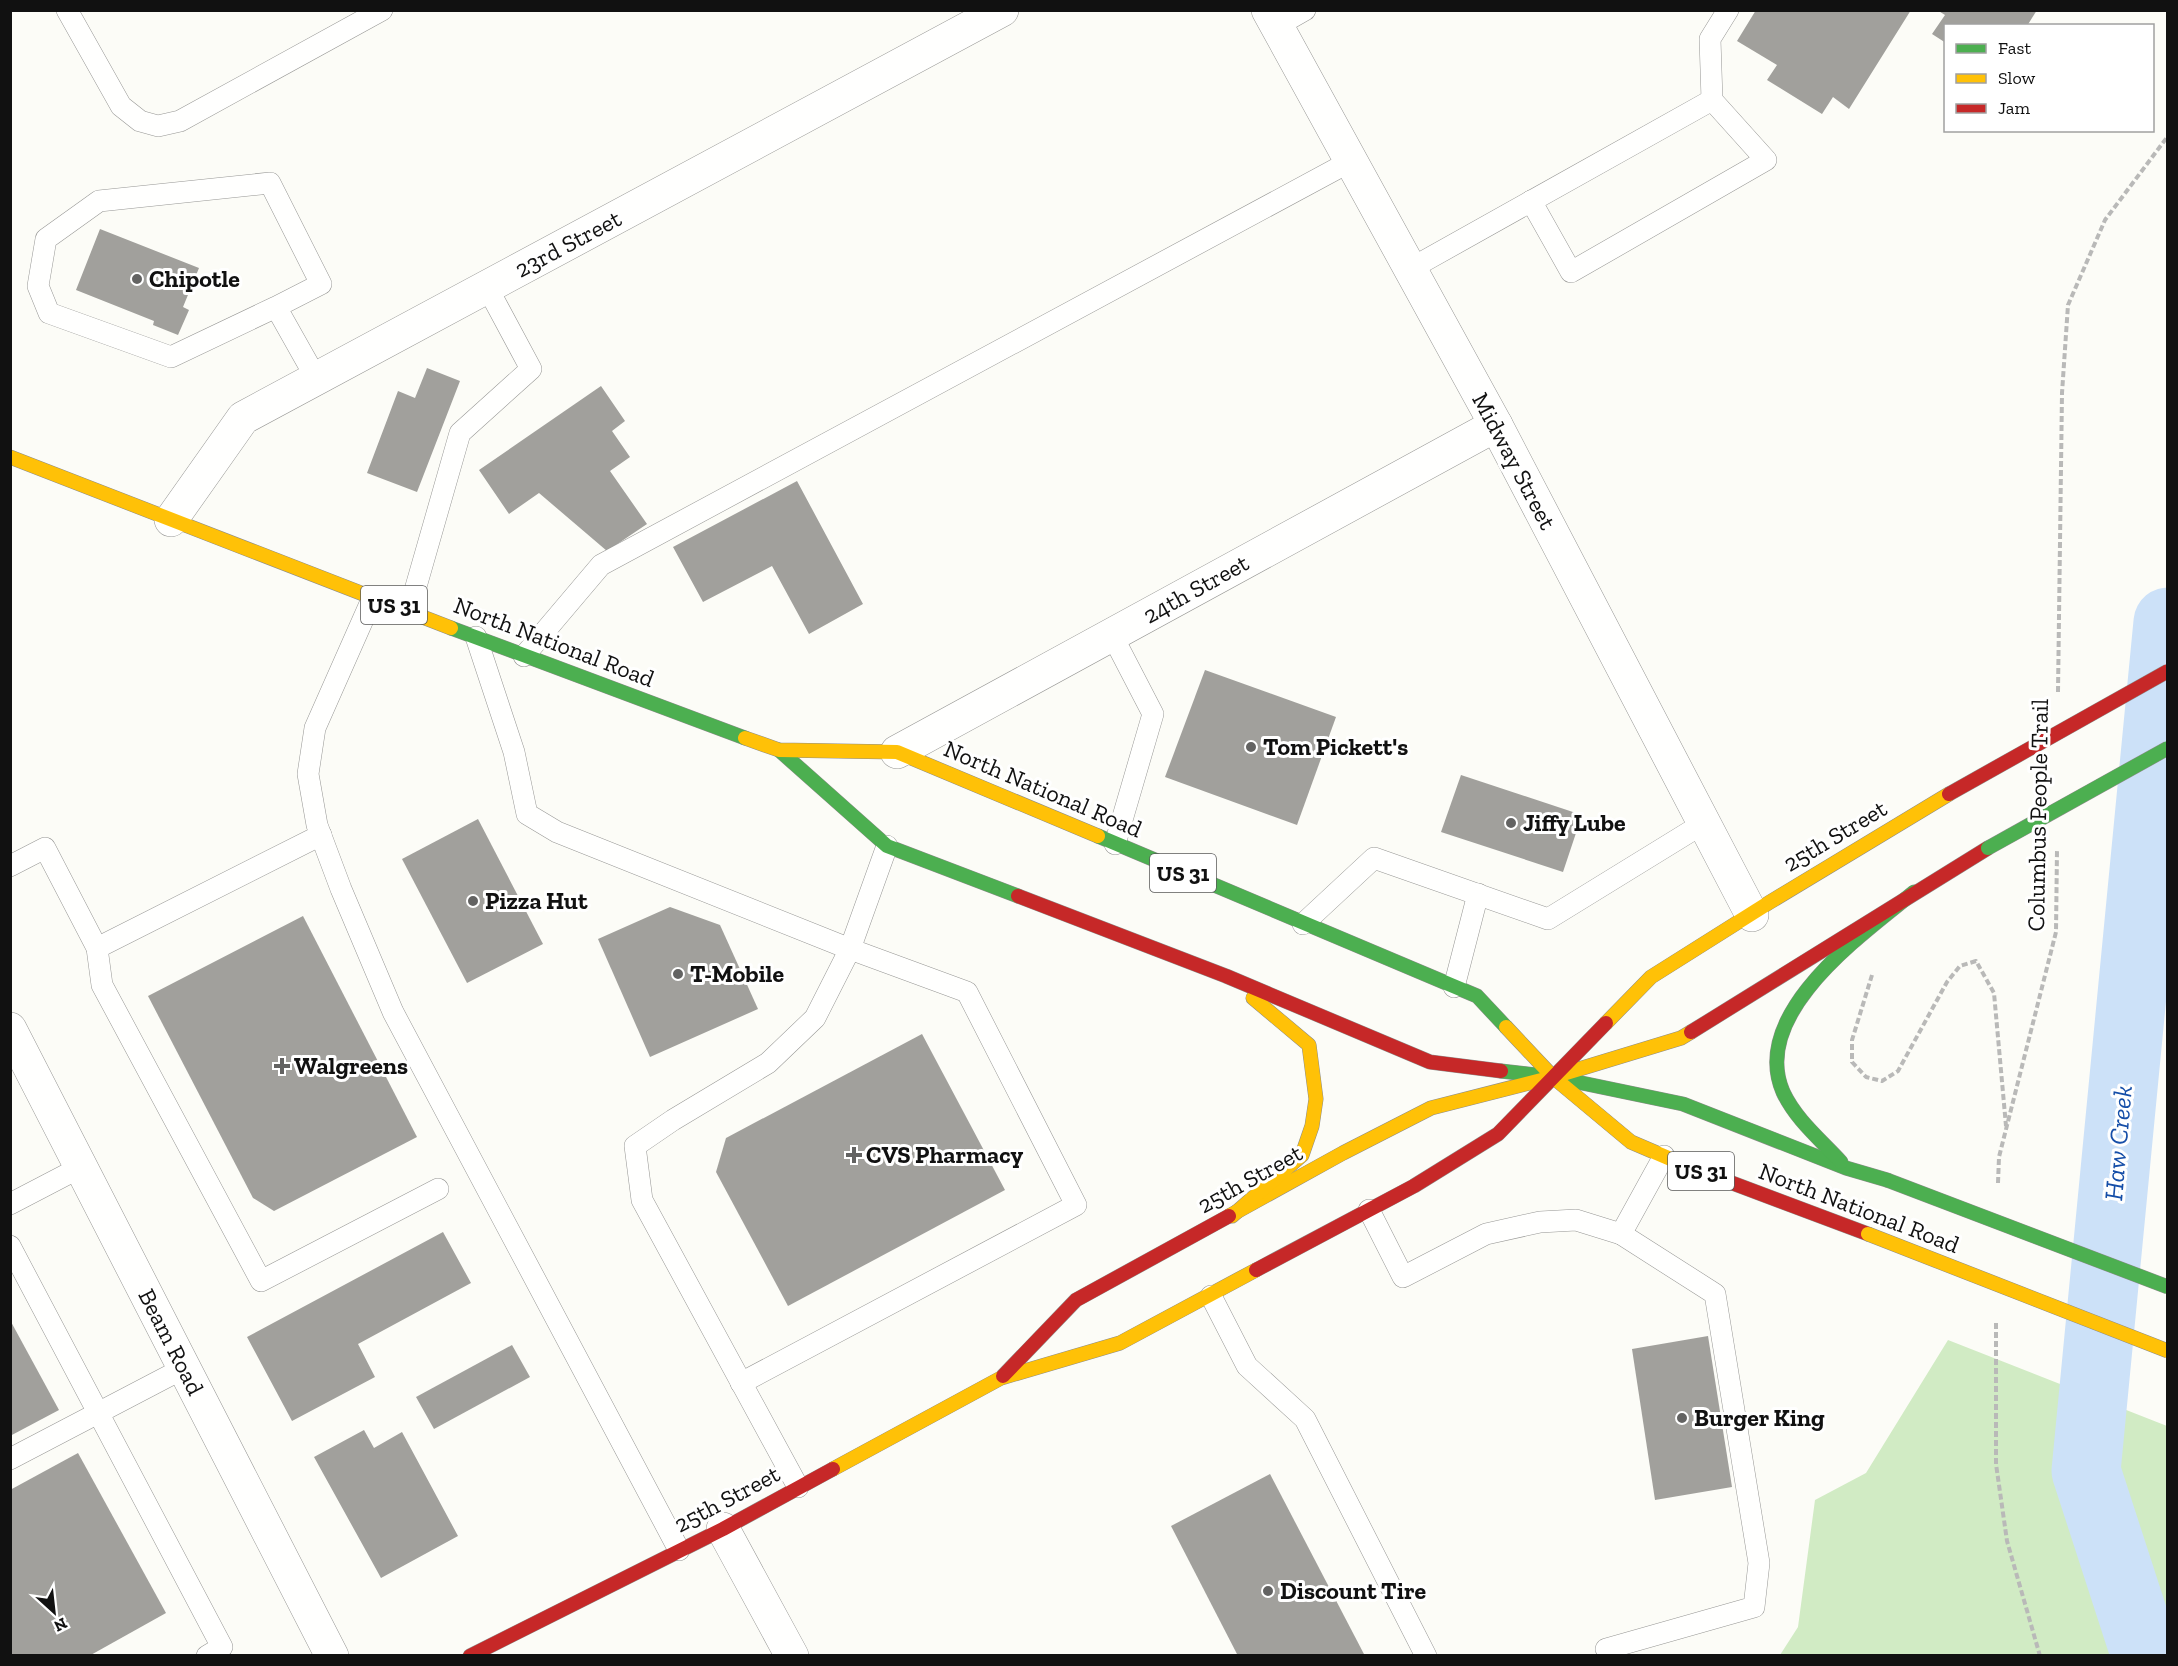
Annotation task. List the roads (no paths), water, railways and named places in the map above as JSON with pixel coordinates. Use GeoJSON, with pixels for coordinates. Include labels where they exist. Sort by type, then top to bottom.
{"type":"FeatureCollection","features":[{"type":"Feature","properties":{"kind":"main road","name":"North National Road"},"geometry":{"type":"LineString","coordinates":[[10,457],[524,656],[779,750],[897,752],[1477,996],[1552,1077],[1631,1143],[2168,1351]]}},
{"type":"Feature","properties":{"kind":"main road","name":"25th Street"},"geometry":{"type":"LineString","coordinates":[[470,1656],[723,1528],[1001,1377],[1120,1343],[1414,1186],[1498,1134],[1651,977],[1949,794],[2168,671]]}},
{"type":"Feature","properties":{"kind":"main road","name":"25th Street"},"geometry":{"type":"LineString","coordinates":[[1001,1377],[1076,1300],[1343,1153],[1431,1108],[1552,1077],[1681,1038],[1914,892],[2168,748]]}},
{"type":"Feature","properties":{"kind":"main road","name":"North National Road"},"geometry":{"type":"LineString","coordinates":[[779,750],[887,846],[1226,976],[1430,1062],[1552,1077],[1683,1104],[1846,1168],[1887,1180],[2168,1287]]}},
{"type":"Feature","properties":{"kind":"main road"},"geometry":{"type":"LineString","coordinates":[[1846,1168],[1794,1111],[1779,1079],[1777,1055],[1781,1030],[1790,1012],[1822,971],[1914,892]]}},
{"type":"Feature","properties":{"kind":"main road"},"geometry":{"type":"LineString","coordinates":[[1226,976],[1309,1045],[1316,1099],[1312,1126],[1302,1155],[1232,1216]]}},
{"type":"Feature","properties":{"kind":"street","name":"23rd Street"},"geometry":{"type":"LineString","coordinates":[[171,519],[243,418],[1002,10]]}},
{"type":"Feature","properties":{"kind":"street","name":"Midway Street"},"geometry":{"type":"LineString","coordinates":[[1273,18],[1496,425],[1752,915]]}},
{"type":"Feature","properties":{"kind":"street","name":"24th Street"},"geometry":{"type":"LineString","coordinates":[[897,752],[1496,425]]}},
{"type":"Feature","properties":{"kind":"street","name":"Beam Road"},"geometry":{"type":"LineString","coordinates":[[10,1029],[332,1656]]}},
{"type":"Feature","properties":{"kind":"street"},"geometry":{"type":"LineString","coordinates":[[723,1528],[792,1656]]}},
{"type":"Feature","properties":{"kind":"lane"},"geometry":{"type":"LineString","coordinates":[[67,10],[121,106],[140,121],[158,126],[180,121],[382,10]]}},
{"type":"Feature","properties":{"kind":"lane"},"geometry":{"type":"LineString","coordinates":[[1273,18],[1305,10]]}},
{"type":"Feature","properties":{"kind":"lane"},"geometry":{"type":"LineString","coordinates":[[1531,201],[1571,272],[1766,160],[1712,100],[1710,39],[1728,10]]}},
{"type":"Feature","properties":{"kind":"lane"},"geometry":{"type":"LineString","coordinates":[[1410,269],[1712,100]]}},
{"type":"Feature","properties":{"kind":"lane"},"geometry":{"type":"LineString","coordinates":[[524,656],[602,565],[1351,161]]}},
{"type":"Feature","properties":{"kind":"lane"},"geometry":{"type":"LineString","coordinates":[[270,183],[321,284],[276,307],[171,357],[49,313],[38,286],[46,239],[99,201],[270,183]]}},
{"type":"Feature","properties":{"kind":"lane"},"geometry":{"type":"LineString","coordinates":[[410,611],[460,433],[531,369],[487,287]]}},
{"type":"Feature","properties":{"kind":"lane"},"geometry":{"type":"LineString","coordinates":[[276,307],[316,378]]}},
{"type":"Feature","properties":{"kind":"lane"},"geometry":{"type":"LineString","coordinates":[[373,597],[315,728],[309,774],[317,825],[341,889],[393,1012],[679,1550]]}},
{"type":"Feature","properties":{"kind":"lane"},"geometry":{"type":"LineString","coordinates":[[1112,635],[1152,714],[1115,844]]}},
{"type":"Feature","properties":{"kind":"lane"},"geometry":{"type":"LineString","coordinates":[[476,637],[514,752],[527,814],[557,832],[850,949],[967,992],[1076,1205],[741,1383]]}},
{"type":"Feature","properties":{"kind":"lane"},"geometry":{"type":"LineString","coordinates":[[1303,924],[1374,858],[1548,919],[1704,823]]}},
{"type":"Feature","properties":{"kind":"lane"},"geometry":{"type":"LineString","coordinates":[[98,948],[321,835]]}},
{"type":"Feature","properties":{"kind":"lane"},"geometry":{"type":"LineString","coordinates":[[798,1487],[642,1200],[635,1146],[673,1120],[768,1063],[815,1018],[850,949],[887,846]]}},
{"type":"Feature","properties":{"kind":"lane"},"geometry":{"type":"LineString","coordinates":[[10,866],[45,848],[98,948],[102,985],[261,1281],[438,1189]]}},
{"type":"Feature","properties":{"kind":"lane"},"geometry":{"type":"LineString","coordinates":[[1454,987],[1478,894]]}},
{"type":"Feature","properties":{"kind":"lane"},"geometry":{"type":"LineString","coordinates":[[1621,1234],[1664,1156]]}},
{"type":"Feature","properties":{"kind":"lane"},"geometry":{"type":"LineString","coordinates":[[10,1204],[81,1167]]}},
{"type":"Feature","properties":{"kind":"lane"},"geometry":{"type":"LineString","coordinates":[[1369,1210],[1403,1277],[1486,1234],[1540,1222],[1576,1220],[1621,1234],[1715,1294],[1759,1563],[1754,1608],[1606,1649]]}},
{"type":"Feature","properties":{"kind":"lane"},"geometry":{"type":"LineString","coordinates":[[10,1246],[222,1647],[207,1656]]}},
{"type":"Feature","properties":{"kind":"lane"},"geometry":{"type":"LineString","coordinates":[[1210,1296],[1247,1366],[1305,1419],[1426,1656]]}},
{"type":"Feature","properties":{"kind":"lane"},"geometry":{"type":"LineString","coordinates":[[10,1459],[184,1368]]}},
{"type":"Feature","properties":{"kind":"waterway","name":"Haw Creek"},"geometry":{"type":"LineString","coordinates":[[2146,1656],[2086,1471],[2168,622]]}},
{"type":"Feature","properties":{"kind":"place","name":"Chipotle"},"geometry":{"type":"Point","coordinates":[137,279]}},
{"type":"Feature","properties":{"kind":"place","name":"Tom Pickett's"},"geometry":{"type":"Point","coordinates":[1251,747]}},
{"type":"Feature","properties":{"kind":"place","name":"Jiffy Lube"},"geometry":{"type":"Point","coordinates":[1511,823]}},
{"type":"Feature","properties":{"kind":"place","name":"Pizza Hut"},"geometry":{"type":"Point","coordinates":[473,901]}},
{"type":"Feature","properties":{"kind":"place","name":"T-Mobile"},"geometry":{"type":"Point","coordinates":[678,974]}},
{"type":"Feature","properties":{"kind":"place","name":"Walgreens"},"geometry":{"type":"Point","coordinates":[282,1066]}},
{"type":"Feature","properties":{"kind":"place","name":"CVS Pharmacy"},"geometry":{"type":"Point","coordinates":[854,1155]}},
{"type":"Feature","properties":{"kind":"place","name":"Burger King"},"geometry":{"type":"Point","coordinates":[1682,1418]}},
{"type":"Feature","properties":{"kind":"place","name":"Discount Tire"},"geometry":{"type":"Point","coordinates":[1268,1591]}}]}
